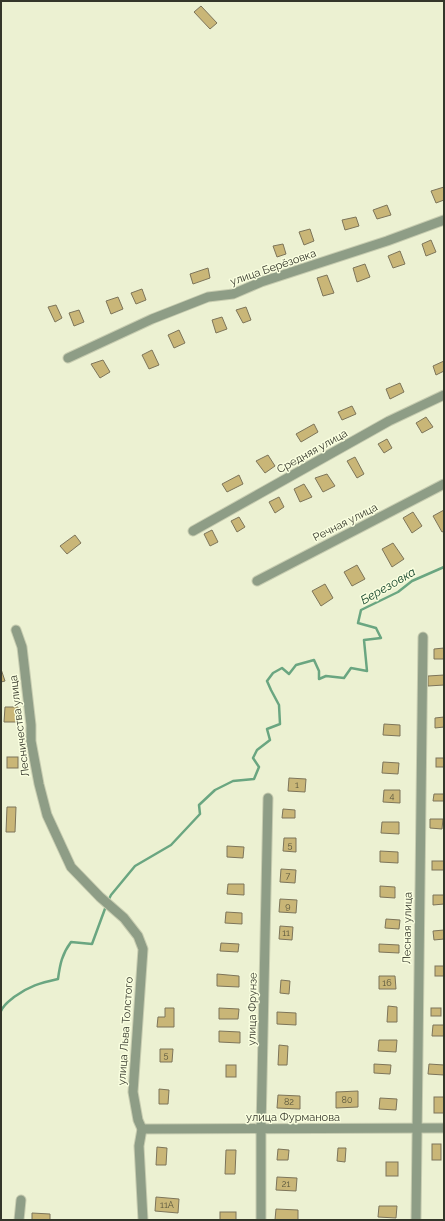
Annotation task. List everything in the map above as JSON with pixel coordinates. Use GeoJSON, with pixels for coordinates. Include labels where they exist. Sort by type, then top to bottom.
{"type":"FeatureCollection","features":[{"type":"Feature","properties":{"kind":"street","name":"улица Берёзовка"},"geometry":{"type":"LineString","coordinates":[[68,358],[152,319],[208,297],[233,294],[261,282],[387,241],[444,220]]}},
{"type":"Feature","properties":{"kind":"street","name":"Средняя улица"},"geometry":{"type":"LineString","coordinates":[[193,531],[389,421],[444,395]]}},
{"type":"Feature","properties":{"kind":"street","name":"Речная улица"},"geometry":{"type":"LineString","coordinates":[[257,581],[444,484]]}},
{"type":"Feature","properties":{"kind":"street","name":"Лесничества улица"},"geometry":{"type":"LineString","coordinates":[[16,630],[22,647],[31,725],[31,741],[39,784],[47,815],[71,866],[107,904]]}},
{"type":"Feature","properties":{"kind":"street","name":"Лесная улица"},"geometry":{"type":"LineString","coordinates":[[416,1220],[423,637]]}},
{"type":"Feature","properties":{"kind":"street","name":"улица Фрунзе"},"geometry":{"type":"LineString","coordinates":[[261,1220],[261,1129],[268,798]]}},
{"type":"Feature","properties":{"kind":"street","name":"улица Льва Толстого"},"geometry":{"type":"LineString","coordinates":[[107,904],[124,918],[138,936],[143,949],[133,1092],[138,1120],[142,1129],[138,1146],[142,1220]]}},
{"type":"Feature","properties":{"kind":"street","name":"улица Фурманова"},"geometry":{"type":"LineString","coordinates":[[142,1129],[444,1128]]}},
{"type":"Feature","properties":{"kind":"street"},"geometry":{"type":"LineString","coordinates":[[19,1220],[21,1200]]}},
{"type":"Feature","properties":{"kind":"building"},"geometry":{"type":"Polygon","coordinates":[[[201,6],[217,23],[210,29],[194,12],[201,6]]]}},
{"type":"Feature","properties":{"kind":"building"},"geometry":{"type":"Polygon","coordinates":[[[444,187],[444,200],[436,203],[431,191],[444,187]]]}},
{"type":"Feature","properties":{"kind":"building"},"geometry":{"type":"Polygon","coordinates":[[[387,205],[391,215],[377,219],[373,210],[387,205]]]}},
{"type":"Feature","properties":{"kind":"building"},"geometry":{"type":"Polygon","coordinates":[[[356,217],[359,226],[345,230],[342,220],[356,217]]]}},
{"type":"Feature","properties":{"kind":"building"},"geometry":{"type":"Polygon","coordinates":[[[310,229],[314,241],[304,245],[299,232],[310,229]]]}},
{"type":"Feature","properties":{"kind":"building"},"geometry":{"type":"Polygon","coordinates":[[[431,240],[436,252],[426,256],[422,244],[431,240]]]}},
{"type":"Feature","properties":{"kind":"building"},"geometry":{"type":"Polygon","coordinates":[[[283,244],[286,254],[277,257],[273,246],[283,244]]]}},
{"type":"Feature","properties":{"kind":"building"},"geometry":{"type":"Polygon","coordinates":[[[400,251],[405,264],[393,268],[388,256],[400,251]]]}},
{"type":"Feature","properties":{"kind":"building"},"geometry":{"type":"Polygon","coordinates":[[[365,264],[370,277],[357,282],[353,268],[365,264]]]}},
{"type":"Feature","properties":{"kind":"building"},"geometry":{"type":"Polygon","coordinates":[[[208,268],[210,278],[193,284],[190,274],[208,268]]]}},
{"type":"Feature","properties":{"kind":"building"},"geometry":{"type":"Polygon","coordinates":[[[327,275],[334,293],[323,296],[317,278],[327,275]]]}},
{"type":"Feature","properties":{"kind":"building"},"geometry":{"type":"Polygon","coordinates":[[[142,289],[146,300],[136,304],[131,293],[142,289]]]}},
{"type":"Feature","properties":{"kind":"building"},"geometry":{"type":"Polygon","coordinates":[[[118,297],[123,309],[111,314],[106,301],[118,297]]]}},
{"type":"Feature","properties":{"kind":"building"},"geometry":{"type":"Polygon","coordinates":[[[56,305],[62,318],[55,322],[48,307],[56,305]]]}},
{"type":"Feature","properties":{"kind":"building"},"geometry":{"type":"Polygon","coordinates":[[[246,307],[251,320],[243,323],[236,310],[246,307]]]}},
{"type":"Feature","properties":{"kind":"building"},"geometry":{"type":"Polygon","coordinates":[[[79,310],[84,322],[74,326],[69,313],[79,310]]]}},
{"type":"Feature","properties":{"kind":"building"},"geometry":{"type":"Polygon","coordinates":[[[222,317],[227,329],[216,333],[212,320],[222,317]]]}},
{"type":"Feature","properties":{"kind":"building"},"geometry":{"type":"Polygon","coordinates":[[[179,330],[185,343],[174,348],[168,335],[179,330]]]}},
{"type":"Feature","properties":{"kind":"building"},"geometry":{"type":"Polygon","coordinates":[[[152,350],[159,365],[149,369],[142,355],[152,350]]]}},
{"type":"Feature","properties":{"kind":"building"},"geometry":{"type":"Polygon","coordinates":[[[103,360],[110,372],[100,378],[91,364],[103,360]]]}},
{"type":"Feature","properties":{"kind":"building"},"geometry":{"type":"Polygon","coordinates":[[[444,361],[444,371],[436,375],[433,366],[444,361]]]}},
{"type":"Feature","properties":{"kind":"building"},"geometry":{"type":"Polygon","coordinates":[[[400,383],[404,392],[390,399],[386,389],[400,383]]]}},
{"type":"Feature","properties":{"kind":"building"},"geometry":{"type":"Polygon","coordinates":[[[352,406],[356,414],[342,420],[338,412],[352,406]]]}},
{"type":"Feature","properties":{"kind":"building"},"geometry":{"type":"Polygon","coordinates":[[[426,417],[433,427],[422,433],[416,423],[426,417]]]}},
{"type":"Feature","properties":{"kind":"building"},"geometry":{"type":"Polygon","coordinates":[[[314,424],[318,432],[301,442],[296,434],[314,424]]]}},
{"type":"Feature","properties":{"kind":"building"},"geometry":{"type":"Polygon","coordinates":[[[387,439],[392,448],[384,453],[378,444],[387,439]]]}},
{"type":"Feature","properties":{"kind":"building"},"geometry":{"type":"Polygon","coordinates":[[[268,455],[275,466],[265,473],[256,461],[268,455]]]}},
{"type":"Feature","properties":{"kind":"building"},"geometry":{"type":"Polygon","coordinates":[[[355,457],[364,474],[357,478],[347,461],[355,457]]]}},
{"type":"Feature","properties":{"kind":"building"},"geometry":{"type":"Polygon","coordinates":[[[327,474],[335,486],[323,492],[315,478],[327,474]]]}},
{"type":"Feature","properties":{"kind":"building"},"geometry":{"type":"Polygon","coordinates":[[[239,475],[243,484],[227,492],[222,484],[239,475]]]}},
{"type":"Feature","properties":{"kind":"building"},"geometry":{"type":"Polygon","coordinates":[[[304,484],[312,497],[300,502],[294,489],[304,484]]]}},
{"type":"Feature","properties":{"kind":"building"},"geometry":{"type":"Polygon","coordinates":[[[279,497],[284,507],[275,513],[269,502],[279,497]]]}},
{"type":"Feature","properties":{"kind":"building"},"geometry":{"type":"Polygon","coordinates":[[[444,510],[444,531],[442,532],[433,516],[444,510]]]}},
{"type":"Feature","properties":{"kind":"building"},"geometry":{"type":"Polygon","coordinates":[[[413,512],[422,526],[412,533],[403,518],[413,512]]]}},
{"type":"Feature","properties":{"kind":"building"},"geometry":{"type":"Polygon","coordinates":[[[239,517],[245,527],[237,532],[231,521],[239,517]]]}},
{"type":"Feature","properties":{"kind":"building"},"geometry":{"type":"Polygon","coordinates":[[[212,530],[218,542],[210,546],[204,534],[212,530]]]}},
{"type":"Feature","properties":{"kind":"building"},"geometry":{"type":"Polygon","coordinates":[[[75,535],[81,543],[67,554],[60,546],[75,535]]]}},
{"type":"Feature","properties":{"kind":"building"},"geometry":{"type":"Polygon","coordinates":[[[393,543],[404,559],[392,567],[382,549],[393,543]]]}},
{"type":"Feature","properties":{"kind":"building"},"geometry":{"type":"Polygon","coordinates":[[[357,565],[365,579],[352,586],[344,572],[357,565]]]}},
{"type":"Feature","properties":{"kind":"building"},"geometry":{"type":"Polygon","coordinates":[[[325,584],[333,598],[321,606],[312,591],[325,584]]]}},
{"type":"Feature","properties":{"kind":"building"},"geometry":{"type":"Polygon","coordinates":[[[444,648],[444,659],[434,659],[434,649],[444,648]]]}},
{"type":"Feature","properties":{"kind":"building"},"geometry":{"type":"Polygon","coordinates":[[[1,669],[5,681],[1,682],[1,669]]]}},
{"type":"Feature","properties":{"kind":"building"},"geometry":{"type":"Polygon","coordinates":[[[444,675],[444,685],[428,686],[428,676],[444,675]]]}},
{"type":"Feature","properties":{"kind":"building"},"geometry":{"type":"Polygon","coordinates":[[[5,707],[18,707],[18,722],[4,722],[5,707]]]}},
{"type":"Feature","properties":{"kind":"building"},"geometry":{"type":"Polygon","coordinates":[[[444,717],[444,727],[435,728],[435,718],[444,717]]]}},
{"type":"Feature","properties":{"kind":"building"},"geometry":{"type":"Polygon","coordinates":[[[384,724],[400,725],[400,736],[383,735],[384,724]]]}},
{"type":"Feature","properties":{"kind":"building"},"geometry":{"type":"Polygon","coordinates":[[[7,757],[18,757],[18,768],[7,768],[7,757]]]}},
{"type":"Feature","properties":{"kind":"building"},"geometry":{"type":"Polygon","coordinates":[[[436,758],[444,758],[444,767],[436,767],[436,758]]]}},
{"type":"Feature","properties":{"kind":"building"},"geometry":{"type":"Polygon","coordinates":[[[383,762],[399,763],[398,774],[382,773],[383,762]]]}},
{"type":"Feature","properties":{"kind":"building"},"geometry":{"type":"Polygon","coordinates":[[[289,778],[306,779],[305,792],[288,791],[289,778]]]}},
{"type":"Feature","properties":{"kind":"building"},"geometry":{"type":"Polygon","coordinates":[[[384,790],[400,790],[400,803],[383,802],[384,790]]]}},
{"type":"Feature","properties":{"kind":"building"},"geometry":{"type":"Polygon","coordinates":[[[434,794],[444,794],[444,801],[433,801],[434,794]]]}},
{"type":"Feature","properties":{"kind":"building"},"geometry":{"type":"Polygon","coordinates":[[[7,807],[16,807],[15,832],[6,832],[7,807]]]}},
{"type":"Feature","properties":{"kind":"building"},"geometry":{"type":"Polygon","coordinates":[[[283,809],[295,810],[295,818],[282,818],[283,809]]]}},
{"type":"Feature","properties":{"kind":"building"},"geometry":{"type":"Polygon","coordinates":[[[430,819],[443,819],[442,829],[430,828],[430,819]]]}},
{"type":"Feature","properties":{"kind":"building"},"geometry":{"type":"Polygon","coordinates":[[[382,822],[399,822],[399,834],[381,833],[382,822]]]}},
{"type":"Feature","properties":{"kind":"building"},"geometry":{"type":"Polygon","coordinates":[[[284,838],[296,838],[296,852],[283,851],[284,838]]]}},
{"type":"Feature","properties":{"kind":"building"},"geometry":{"type":"Polygon","coordinates":[[[227,846],[244,847],[243,858],[227,857],[227,846]]]}},
{"type":"Feature","properties":{"kind":"building"},"geometry":{"type":"Polygon","coordinates":[[[380,851],[398,852],[398,863],[380,862],[380,851]]]}},
{"type":"Feature","properties":{"kind":"building"},"geometry":{"type":"Polygon","coordinates":[[[432,861],[444,861],[444,870],[432,870],[432,861]]]}},
{"type":"Feature","properties":{"kind":"building"},"geometry":{"type":"Polygon","coordinates":[[[281,869],[296,870],[295,883],[280,882],[281,869]]]}},
{"type":"Feature","properties":{"kind":"building"},"geometry":{"type":"Polygon","coordinates":[[[228,884],[244,884],[244,895],[227,894],[228,884]]]}},
{"type":"Feature","properties":{"kind":"building"},"geometry":{"type":"Polygon","coordinates":[[[380,886],[395,887],[395,898],[380,897],[380,886]]]}},
{"type":"Feature","properties":{"kind":"building"},"geometry":{"type":"Polygon","coordinates":[[[433,895],[444,895],[444,904],[433,905],[433,895]]]}},
{"type":"Feature","properties":{"kind":"building"},"geometry":{"type":"Polygon","coordinates":[[[280,899],[297,900],[296,913],[279,912],[280,899]]]}},
{"type":"Feature","properties":{"kind":"building"},"geometry":{"type":"Polygon","coordinates":[[[226,912],[242,913],[242,924],[225,923],[226,912]]]}},
{"type":"Feature","properties":{"kind":"building"},"geometry":{"type":"Polygon","coordinates":[[[386,919],[400,920],[399,929],[385,928],[386,919]]]}},
{"type":"Feature","properties":{"kind":"building"},"geometry":{"type":"Polygon","coordinates":[[[280,926],[293,927],[292,940],[279,939],[280,926]]]}},
{"type":"Feature","properties":{"kind":"building"},"geometry":{"type":"Polygon","coordinates":[[[444,930],[444,939],[434,940],[433,931],[444,930]]]}},
{"type":"Feature","properties":{"kind":"building"},"geometry":{"type":"Polygon","coordinates":[[[221,943],[239,944],[238,952],[220,951],[221,943]]]}},
{"type":"Feature","properties":{"kind":"building"},"geometry":{"type":"Polygon","coordinates":[[[379,944],[399,945],[399,953],[379,952],[379,944]]]}},
{"type":"Feature","properties":{"kind":"building"},"geometry":{"type":"Polygon","coordinates":[[[435,966],[444,966],[444,976],[435,976],[435,966]]]}},
{"type":"Feature","properties":{"kind":"building"},"geometry":{"type":"Polygon","coordinates":[[[217,974],[239,976],[239,987],[217,986],[217,974]]]}},
{"type":"Feature","properties":{"kind":"building"},"geometry":{"type":"Polygon","coordinates":[[[379,976],[395,976],[396,989],[379,989],[379,976]]]}},
{"type":"Feature","properties":{"kind":"building"},"geometry":{"type":"Polygon","coordinates":[[[281,980],[290,981],[289,994],[280,993],[281,980]]]}},
{"type":"Feature","properties":{"kind":"building"},"geometry":{"type":"Polygon","coordinates":[[[388,1006],[397,1007],[397,1022],[387,1022],[388,1006]]]}},
{"type":"Feature","properties":{"kind":"building"},"geometry":{"type":"Polygon","coordinates":[[[165,1008],[174,1008],[174,1027],[157,1027],[158,1017],[165,1017],[165,1008]]]}},
{"type":"Feature","properties":{"kind":"building"},"geometry":{"type":"Polygon","coordinates":[[[219,1008],[239,1009],[238,1019],[219,1019],[219,1008]]]}},
{"type":"Feature","properties":{"kind":"building"},"geometry":{"type":"Polygon","coordinates":[[[431,1008],[441,1008],[441,1016],[431,1016],[431,1008]]]}},
{"type":"Feature","properties":{"kind":"building"},"geometry":{"type":"Polygon","coordinates":[[[277,1012],[296,1013],[296,1025],[277,1024],[277,1012]]]}},
{"type":"Feature","properties":{"kind":"building"},"geometry":{"type":"Polygon","coordinates":[[[433,1025],[444,1025],[444,1036],[432,1036],[433,1025]]]}},
{"type":"Feature","properties":{"kind":"building"},"geometry":{"type":"Polygon","coordinates":[[[219,1031],[240,1032],[240,1043],[219,1042],[219,1031]]]}},
{"type":"Feature","properties":{"kind":"building"},"geometry":{"type":"Polygon","coordinates":[[[379,1040],[397,1040],[396,1052],[378,1051],[379,1040]]]}},
{"type":"Feature","properties":{"kind":"building"},"geometry":{"type":"Polygon","coordinates":[[[279,1045],[288,1046],[287,1065],[278,1065],[279,1045]]]}},
{"type":"Feature","properties":{"kind":"building"},"geometry":{"type":"Polygon","coordinates":[[[160,1049],[173,1049],[172,1062],[160,1062],[160,1049]]]}},
{"type":"Feature","properties":{"kind":"building"},"geometry":{"type":"Polygon","coordinates":[[[374,1064],[391,1065],[390,1074],[374,1073],[374,1064]]]}},
{"type":"Feature","properties":{"kind":"building"},"geometry":{"type":"Polygon","coordinates":[[[429,1064],[444,1065],[444,1075],[428,1074],[429,1064]]]}},
{"type":"Feature","properties":{"kind":"building"},"geometry":{"type":"Polygon","coordinates":[[[226,1065],[236,1065],[236,1077],[226,1077],[226,1065]]]}},
{"type":"Feature","properties":{"kind":"building"},"geometry":{"type":"Polygon","coordinates":[[[159,1089],[169,1090],[168,1104],[159,1104],[159,1089]]]}},
{"type":"Feature","properties":{"kind":"building"},"geometry":{"type":"Polygon","coordinates":[[[358,1091],[358,1107],[336,1108],[336,1092],[358,1091]]]}},
{"type":"Feature","properties":{"kind":"building"},"geometry":{"type":"Polygon","coordinates":[[[278,1095],[300,1096],[300,1109],[277,1108],[278,1095]]]}},
{"type":"Feature","properties":{"kind":"building"},"geometry":{"type":"Polygon","coordinates":[[[434,1097],[444,1097],[444,1113],[434,1113],[434,1097]]]}},
{"type":"Feature","properties":{"kind":"building"},"geometry":{"type":"Polygon","coordinates":[[[380,1098],[397,1099],[396,1110],[379,1109],[380,1098]]]}},
{"type":"Feature","properties":{"kind":"building"},"geometry":{"type":"Polygon","coordinates":[[[432,1144],[441,1144],[441,1160],[432,1160],[432,1144]]]}},
{"type":"Feature","properties":{"kind":"building"},"geometry":{"type":"Polygon","coordinates":[[[157,1147],[167,1148],[166,1165],[156,1165],[157,1147]]]}},
{"type":"Feature","properties":{"kind":"building"},"geometry":{"type":"Polygon","coordinates":[[[338,1148],[346,1148],[345,1162],[337,1161],[338,1148]]]}},
{"type":"Feature","properties":{"kind":"building"},"geometry":{"type":"Polygon","coordinates":[[[278,1149],[289,1150],[288,1160],[277,1160],[278,1149]]]}},
{"type":"Feature","properties":{"kind":"building"},"geometry":{"type":"Polygon","coordinates":[[[226,1150],[236,1150],[235,1174],[225,1174],[226,1150]]]}},
{"type":"Feature","properties":{"kind":"building"},"geometry":{"type":"Polygon","coordinates":[[[386,1162],[398,1162],[398,1176],[386,1176],[386,1162]]]}},
{"type":"Feature","properties":{"kind":"building"},"geometry":{"type":"Polygon","coordinates":[[[277,1177],[297,1178],[296,1191],[276,1190],[277,1177]]]}},
{"type":"Feature","properties":{"kind":"building"},"geometry":{"type":"Polygon","coordinates":[[[156,1197],[179,1199],[178,1213],[155,1211],[156,1197]]]}},
{"type":"Feature","properties":{"kind":"building"},"geometry":{"type":"Polygon","coordinates":[[[379,1206],[397,1206],[396,1218],[378,1217],[379,1206]]]}},
{"type":"Feature","properties":{"kind":"building"},"geometry":{"type":"Polygon","coordinates":[[[276,1209],[298,1210],[298,1220],[275,1220],[276,1209]]]}},
{"type":"Feature","properties":{"kind":"building"},"geometry":{"type":"Polygon","coordinates":[[[220,1212],[236,1212],[236,1220],[220,1220],[220,1212]]]}},
{"type":"Feature","properties":{"kind":"building"},"geometry":{"type":"Polygon","coordinates":[[[32,1213],[50,1214],[50,1220],[32,1220],[32,1213]]]}},
{"type":"Feature","properties":{"kind":"waterway","name":"Березовка"},"geometry":{"type":"LineString","coordinates":[[108,901],[111,895],[135,866],[171,845],[200,814],[199,805],[215,790],[233,781],[254,779],[259,767],[253,758],[257,750],[270,740],[267,729],[280,724],[279,705],[267,681],[273,673],[282,668],[289,674],[296,665],[314,660],[319,671],[319,679],[326,676],[344,678],[351,668],[367,671],[364,640],[381,638],[376,628],[358,623],[361,610],[398,592],[412,581],[444,567]]}},
{"type":"Feature","properties":{"kind":"waterway","name":"Березовка"},"geometry":{"type":"LineString","coordinates":[[1,1011],[6,1003],[25,990],[58,979],[62,959],[68,946],[71,942],[92,944],[106,906]]}}]}
